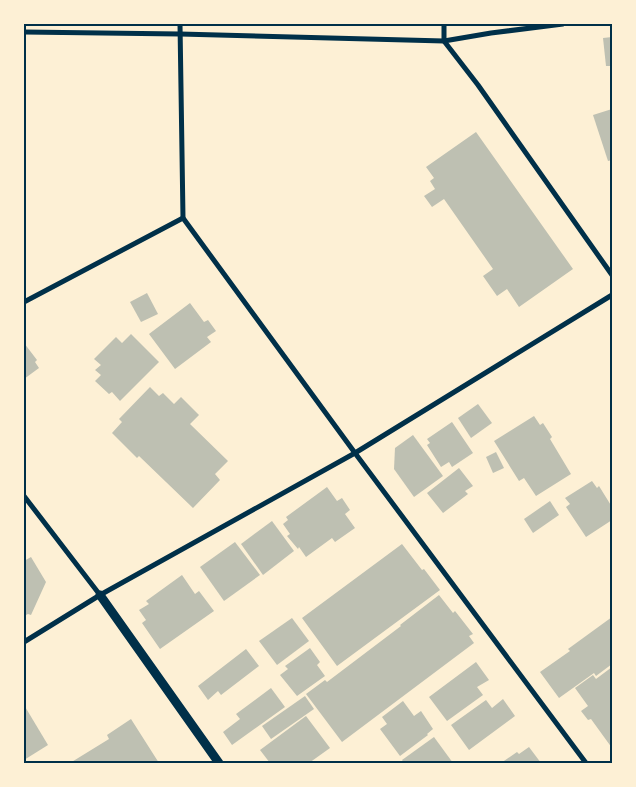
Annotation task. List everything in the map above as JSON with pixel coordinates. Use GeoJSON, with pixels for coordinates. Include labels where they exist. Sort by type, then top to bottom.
{"type":"FeatureCollection","features":[{"type":"Feature","properties":{"kind":"street"},"geometry":{"type":"LineString","coordinates":[[180,24],[183,218],[586,763]]}},
{"type":"Feature","properties":{"kind":"street"},"geometry":{"type":"LineString","coordinates":[[444,24],[444,41],[478,85],[612,275]]}},
{"type":"Feature","properties":{"kind":"street"},"geometry":{"type":"LineString","coordinates":[[24,32],[444,41],[563,24]]}},
{"type":"Feature","properties":{"kind":"street"},"geometry":{"type":"LineString","coordinates":[[24,302],[183,218]]}},
{"type":"Feature","properties":{"kind":"street"},"geometry":{"type":"LineString","coordinates":[[24,642],[100,595],[355,453],[612,295]]}},
{"type":"Feature","properties":{"kind":"street"},"geometry":{"type":"LineString","coordinates":[[24,496],[100,595],[219,763]]}},
{"type":"Feature","properties":{"kind":"building"},"geometry":{"type":"Polygon","coordinates":[[[612,37],[612,66],[606,66],[603,38],[612,37]]]}},
{"type":"Feature","properties":{"kind":"building"},"geometry":{"type":"Polygon","coordinates":[[[612,109],[612,160],[608,161],[593,115],[612,109]]]}},
{"type":"Feature","properties":{"kind":"building"},"geometry":{"type":"Polygon","coordinates":[[[476,132],[573,269],[519,307],[507,289],[497,296],[483,276],[493,269],[444,199],[432,207],[424,196],[435,189],[430,181],[434,178],[426,167],[476,132]]]}},
{"type":"Feature","properties":{"kind":"building"},"geometry":{"type":"Polygon","coordinates":[[[147,293],[158,314],[141,322],[130,302],[147,293]]]}},
{"type":"Feature","properties":{"kind":"building"},"geometry":{"type":"Polygon","coordinates":[[[190,303],[204,322],[208,320],[216,331],[207,337],[211,342],[175,369],[149,334],[190,303]]]}},
{"type":"Feature","properties":{"kind":"building"},"geometry":{"type":"Polygon","coordinates":[[[131,334],[159,362],[120,401],[112,392],[109,394],[95,381],[101,375],[95,370],[101,365],[94,359],[116,337],[122,343],[131,334]]]}},
{"type":"Feature","properties":{"kind":"building"},"geometry":{"type":"Polygon","coordinates":[[[24,343],[37,360],[35,362],[39,368],[24,379],[24,343]]]}},
{"type":"Feature","properties":{"kind":"building"},"geometry":{"type":"Polygon","coordinates":[[[150,387],[159,396],[163,393],[174,404],[181,397],[199,415],[190,424],[228,461],[215,474],[220,480],[193,508],[112,433],[122,422],[119,419],[150,387]]]}},
{"type":"Feature","properties":{"kind":"building"},"geometry":{"type":"Polygon","coordinates":[[[478,404],[492,423],[471,438],[458,418],[478,404]]]}},
{"type":"Feature","properties":{"kind":"building"},"geometry":{"type":"Polygon","coordinates":[[[534,416],[540,425],[543,423],[552,437],[550,439],[571,474],[536,496],[524,478],[519,481],[494,441],[534,416]]]}},
{"type":"Feature","properties":{"kind":"building"},"geometry":{"type":"Polygon","coordinates":[[[452,422],[473,453],[452,467],[449,462],[441,467],[427,445],[430,443],[427,439],[452,422]]]}},
{"type":"Feature","properties":{"kind":"building"},"geometry":{"type":"Polygon","coordinates":[[[413,435],[443,476],[414,497],[394,469],[395,448],[413,435]]]}},
{"type":"Feature","properties":{"kind":"building"},"geometry":{"type":"Polygon","coordinates":[[[496,452],[504,468],[493,473],[486,457],[496,452]]]}},
{"type":"Feature","properties":{"kind":"building"},"geometry":{"type":"Polygon","coordinates":[[[459,468],[473,486],[465,491],[468,494],[443,513],[427,493],[459,468]]]}},
{"type":"Feature","properties":{"kind":"building"},"geometry":{"type":"Polygon","coordinates":[[[592,481],[597,488],[599,486],[612,507],[612,520],[586,537],[566,507],[570,504],[565,498],[592,481]]]}},
{"type":"Feature","properties":{"kind":"building"},"geometry":{"type":"Polygon","coordinates":[[[327,487],[337,501],[342,498],[350,510],[345,514],[355,528],[335,542],[332,538],[306,557],[299,547],[298,549],[287,536],[290,534],[283,524],[288,520],[286,517],[327,487]]]}},
{"type":"Feature","properties":{"kind":"building"},"geometry":{"type":"Polygon","coordinates":[[[550,501],[559,515],[533,533],[524,519],[550,501]]]}},
{"type":"Feature","properties":{"kind":"building"},"geometry":{"type":"Polygon","coordinates":[[[272,521],[294,551],[263,575],[241,544],[272,521]]]}},
{"type":"Feature","properties":{"kind":"building"},"geometry":{"type":"Polygon","coordinates":[[[235,542],[260,575],[224,601],[200,567],[235,542]]]}},
{"type":"Feature","properties":{"kind":"building"},"geometry":{"type":"Polygon","coordinates":[[[402,544],[440,590],[337,666],[302,618],[402,544]]]}},
{"type":"Feature","properties":{"kind":"building"},"geometry":{"type":"Polygon","coordinates":[[[31,557],[46,582],[31,615],[24,616],[24,561],[31,557]]]}},
{"type":"Feature","properties":{"kind":"building"},"geometry":{"type":"Polygon","coordinates":[[[182,575],[195,594],[199,591],[214,611],[160,649],[142,623],[146,620],[139,610],[149,604],[146,601],[182,575]]]}},
{"type":"Feature","properties":{"kind":"building"},"geometry":{"type":"Polygon","coordinates":[[[439,595],[453,613],[455,611],[473,634],[469,636],[474,643],[342,742],[306,694],[325,680],[327,682],[439,595]]]}},
{"type":"Feature","properties":{"kind":"building"},"geometry":{"type":"Polygon","coordinates":[[[612,617],[612,664],[596,676],[594,673],[559,698],[540,672],[570,651],[568,649],[612,617]]]}},
{"type":"Feature","properties":{"kind":"building"},"geometry":{"type":"Polygon","coordinates":[[[292,618],[309,641],[277,665],[259,641],[292,618]]]}},
{"type":"Feature","properties":{"kind":"building"},"geometry":{"type":"Polygon","coordinates":[[[310,648],[320,662],[317,665],[325,676],[297,696],[280,675],[288,669],[285,666],[310,648]]]}},
{"type":"Feature","properties":{"kind":"building"},"geometry":{"type":"Polygon","coordinates":[[[246,649],[259,666],[221,695],[218,691],[208,700],[198,686],[246,649]]]}},
{"type":"Feature","properties":{"kind":"building"},"geometry":{"type":"Polygon","coordinates":[[[476,662],[489,680],[477,687],[483,695],[447,721],[429,697],[476,662]]]}},
{"type":"Feature","properties":{"kind":"building"},"geometry":{"type":"Polygon","coordinates":[[[612,667],[612,748],[591,719],[588,720],[581,711],[588,706],[575,688],[593,675],[596,679],[612,667]]]}},
{"type":"Feature","properties":{"kind":"building"},"geometry":{"type":"Polygon","coordinates":[[[271,688],[285,707],[232,745],[223,732],[240,719],[236,714],[271,688]]]}},
{"type":"Feature","properties":{"kind":"building"},"geometry":{"type":"Polygon","coordinates":[[[305,696],[314,709],[271,739],[262,726],[305,696]]]}},
{"type":"Feature","properties":{"kind":"building"},"geometry":{"type":"Polygon","coordinates":[[[503,699],[515,716],[469,750],[451,725],[486,700],[492,708],[503,699]]]}},
{"type":"Feature","properties":{"kind":"building"},"geometry":{"type":"Polygon","coordinates":[[[403,701],[414,716],[421,711],[433,729],[400,756],[380,729],[387,724],[382,717],[403,701]]]}},
{"type":"Feature","properties":{"kind":"building"},"geometry":{"type":"Polygon","coordinates":[[[24,705],[48,745],[24,760],[24,705]]]}},
{"type":"Feature","properties":{"kind":"building"},"geometry":{"type":"Polygon","coordinates":[[[306,716],[330,748],[309,763],[270,763],[260,750],[306,716]]]}},
{"type":"Feature","properties":{"kind":"building"},"geometry":{"type":"Polygon","coordinates":[[[131,719],[159,763],[70,763],[109,739],[107,735],[131,719]]]}},
{"type":"Feature","properties":{"kind":"building"},"geometry":{"type":"Polygon","coordinates":[[[434,737],[453,763],[404,763],[402,760],[434,737]]]}},
{"type":"Feature","properties":{"kind":"building"},"geometry":{"type":"Polygon","coordinates":[[[529,747],[541,763],[501,763],[517,752],[519,754],[529,747]]]}}]}
